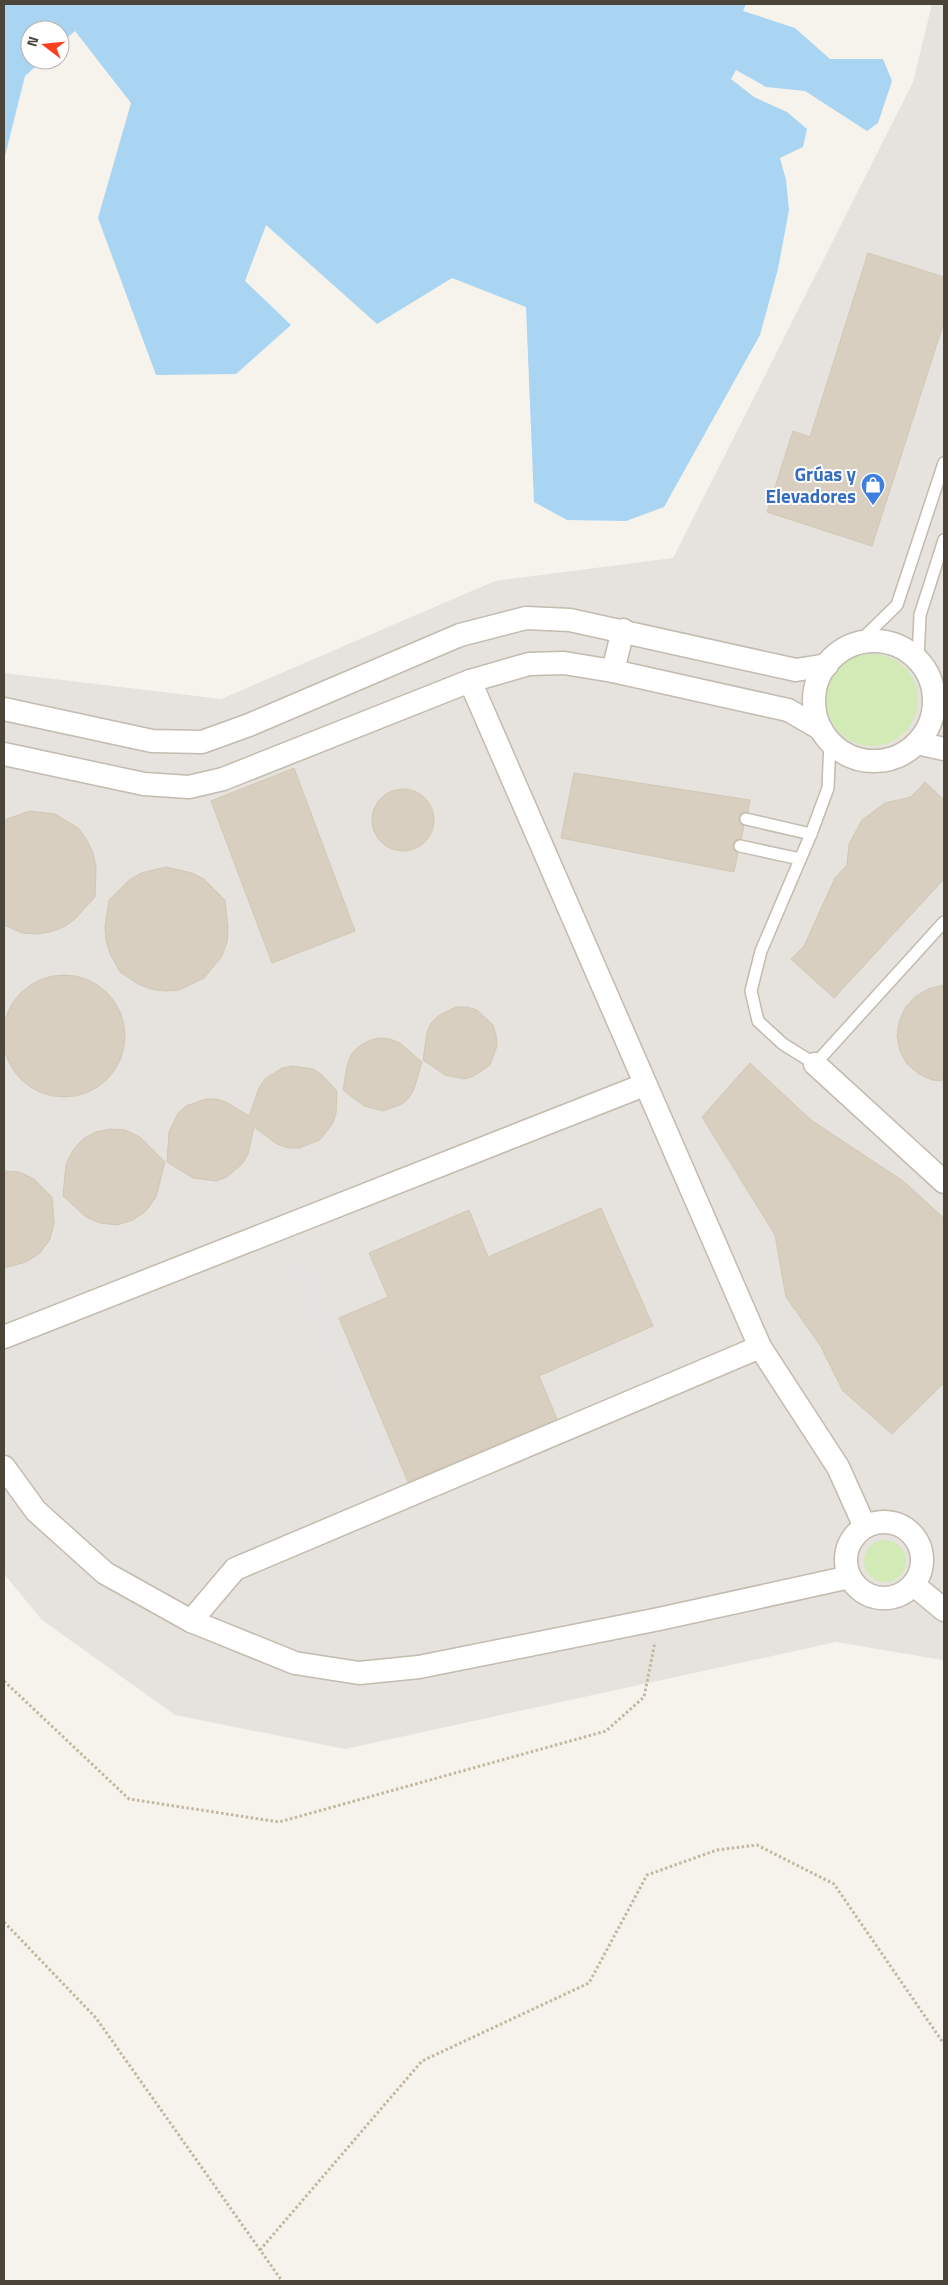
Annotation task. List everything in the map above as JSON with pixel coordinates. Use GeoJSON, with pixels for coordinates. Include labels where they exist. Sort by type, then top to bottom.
{"type":"FeatureCollection","features":[{"type":"Feature","properties":{"kind":"street"},"geometry":{"type":"LineString","coordinates":[[4,709],[152,740],[202,742],[250,725],[460,635],[526,618],[570,620],[623,630],[796,670],[826,665]]}},
{"type":"Feature","properties":{"kind":"street"},"geometry":{"type":"LineString","coordinates":[[613,671],[623,630]]}},
{"type":"Feature","properties":{"kind":"street"},"geometry":{"type":"LineString","coordinates":[[4,754],[144,784],[189,786],[223,779],[470,682],[529,664],[564,663],[613,671],[788,710],[826,735],[845,754],[863,760],[883,761],[901,754],[917,743],[928,727],[939,694],[918,660],[906,650],[890,643],[874,641],[858,643],[840,652],[826,665],[818,680],[814,696],[816,713],[826,735]]}},
{"type":"Feature","properties":{"kind":"street"},"geometry":{"type":"LineString","coordinates":[[470,682],[644,1085],[760,1347],[838,1467],[865,1527]]}},
{"type":"Feature","properties":{"kind":"street"},"geometry":{"type":"LineString","coordinates":[[917,743],[944,749]]}},
{"type":"Feature","properties":{"kind":"street"},"geometry":{"type":"LineString","coordinates":[[815,1064],[944,1182]]}},
{"type":"Feature","properties":{"kind":"street"},"geometry":{"type":"LineString","coordinates":[[4,1338],[644,1085]]}},
{"type":"Feature","properties":{"kind":"street"},"geometry":{"type":"LineString","coordinates":[[191,1621],[235,1569],[760,1347]]}},
{"type":"Feature","properties":{"kind":"street"},"geometry":{"type":"LineString","coordinates":[[4,1467],[36,1511],[105,1573],[191,1621],[295,1663],[359,1673],[419,1667],[660,1619],[850,1577]]}},
{"type":"Feature","properties":{"kind":"street"},"geometry":{"type":"LineString","coordinates":[[888,1522],[899,1525],[909,1531],[917,1540],[922,1551],[921,1569],[914,1585],[904,1593],[892,1598],[879,1599],[867,1595],[857,1588],[850,1577],[846,1555],[856,1534],[865,1527],[876,1523],[888,1522]]}},
{"type":"Feature","properties":{"kind":"street"},"geometry":{"type":"LineString","coordinates":[[914,1585],[944,1610]]}},
{"type":"Feature","properties":{"kind":"lane"},"geometry":{"type":"LineString","coordinates":[[858,643],[897,605],[944,463]]}},
{"type":"Feature","properties":{"kind":"lane"},"geometry":{"type":"LineString","coordinates":[[918,660],[920,615],[944,540]]}},
{"type":"Feature","properties":{"kind":"lane"},"geometry":{"type":"LineString","coordinates":[[826,735],[828,788],[811,834],[762,951],[752,990],[758,1021],[783,1044],[815,1064],[944,922]]}},
{"type":"Feature","properties":{"kind":"lane"},"geometry":{"type":"LineString","coordinates":[[746,819],[811,834]]}},
{"type":"Feature","properties":{"kind":"lane"},"geometry":{"type":"LineString","coordinates":[[740,846],[800,859]]}},
{"type":"Feature","properties":{"kind":"path"},"geometry":{"type":"LineString","coordinates":[[4,1681],[128,1799],[278,1822],[606,1731],[644,1697],[660,1619]]}},
{"type":"Feature","properties":{"kind":"path"},"geometry":{"type":"LineString","coordinates":[[260,2250],[422,2061],[589,1983],[647,1875],[717,1850],[757,1845],[834,1884],[944,2044]]}},
{"type":"Feature","properties":{"kind":"path"},"geometry":{"type":"LineString","coordinates":[[4,1922],[96,2018],[282,2281]]}},
{"type":"Feature","properties":{"kind":"shaded area"},"geometry":{"type":"Polygon","coordinates":[[[932,4],[944,4],[944,1662],[942,1660],[836,1642],[345,1749],[175,1715],[42,1620],[4,1574],[4,673],[221,699],[495,581],[673,558],[913,82],[932,4]]]}},
{"type":"Feature","properties":{"kind":"shaded area"},"geometry":{"type":"Polygon","coordinates":[[[309,1257],[400,1479],[378,1487],[286,1265],[309,1257]]]}},
{"type":"Feature","properties":{"kind":"green space"},"geometry":{"type":"Polygon","coordinates":[[[872,654],[881,655],[898,662],[910,674],[917,691],[917,709],[910,726],[898,738],[881,745],[872,746],[863,745],[846,738],[834,726],[827,709],[826,700],[827,691],[834,674],[846,662],[863,655],[872,654]]]}},
{"type":"Feature","properties":{"kind":"green space"},"geometry":{"type":"Polygon","coordinates":[[[881,1540],[889,1540],[900,1546],[906,1561],[900,1576],[889,1582],[881,1582],[870,1576],[864,1565],[864,1557],[870,1546],[881,1540]]]}},
{"type":"Feature","properties":{"kind":"water"},"geometry":{"type":"Polygon","coordinates":[[[4,4],[746,4],[743,11],[795,28],[830,59],[883,59],[892,81],[878,123],[867,131],[805,91],[766,87],[736,70],[731,79],[754,97],[787,112],[807,129],[803,147],[780,158],[786,180],[789,210],[778,269],[760,335],[664,507],[626,521],[567,520],[534,502],[526,307],[452,278],[377,324],[266,225],[245,281],[291,325],[236,374],[156,375],[98,218],[131,103],[75,31],[70,35],[70,20],[20,20],[20,70],[32,70],[25,76],[4,160],[4,4]]]}},
{"type":"Feature","properties":{"kind":"building"},"geometry":{"type":"Polygon","coordinates":[[[868,253],[944,277],[944,322],[872,546],[767,512],[793,431],[810,437],[868,253]]]}},
{"type":"Feature","properties":{"kind":"building"},"geometry":{"type":"Polygon","coordinates":[[[294,768],[355,931],[272,963],[211,801],[294,768]]]}},
{"type":"Feature","properties":{"kind":"building"},"geometry":{"type":"Polygon","coordinates":[[[574,773],[750,800],[748,812],[743,812],[739,817],[739,822],[744,826],[741,839],[737,839],[733,844],[733,849],[738,853],[734,872],[561,838],[574,773]]]}},
{"type":"Feature","properties":{"kind":"building"},"geometry":{"type":"Polygon","coordinates":[[[925,782],[944,800],[944,879],[834,998],[791,959],[804,946],[835,878],[847,865],[849,844],[862,820],[885,803],[911,797],[925,782]]]}},
{"type":"Feature","properties":{"kind":"building"},"geometry":{"type":"Polygon","coordinates":[[[397,789],[409,789],[425,798],[432,808],[434,820],[432,832],[425,842],[409,851],[397,851],[386,846],[377,837],[372,826],[372,814],[377,803],[386,794],[397,789]]]}},
{"type":"Feature","properties":{"kind":"building"},"geometry":{"type":"Polygon","coordinates":[[[30,811],[55,814],[78,828],[87,840],[93,853],[96,867],[95,897],[75,919],[64,927],[36,934],[22,933],[4,925],[4,820],[30,811]]]}},
{"type":"Feature","properties":{"kind":"building"},"geometry":{"type":"Polygon","coordinates":[[[166,867],[192,873],[204,879],[225,900],[228,928],[227,942],[222,956],[204,978],[179,990],[165,991],[151,989],[138,984],[120,972],[110,954],[105,927],[109,900],[129,880],[141,873],[166,867]]]}},
{"type":"Feature","properties":{"kind":"building"},"geometry":{"type":"Polygon","coordinates":[[[64,975],[87,979],[107,993],[121,1013],[125,1036],[121,1059],[107,1079],[87,1093],[64,1097],[41,1093],[21,1079],[7,1059],[3,1036],[7,1013],[21,993],[41,979],[64,975]]]}},
{"type":"Feature","properties":{"kind":"building"},"geometry":{"type":"Polygon","coordinates":[[[944,985],[944,1081],[932,1080],[919,1074],[907,1064],[900,1051],[897,1036],[899,1022],[905,1008],[915,997],[928,989],[944,985]]]}},
{"type":"Feature","properties":{"kind":"building"},"geometry":{"type":"Polygon","coordinates":[[[456,1007],[467,1007],[477,1010],[493,1025],[496,1035],[497,1046],[490,1065],[474,1076],[464,1079],[445,1075],[423,1060],[427,1032],[431,1023],[438,1016],[456,1007]]]}},
{"type":"Feature","properties":{"kind":"building"},"geometry":{"type":"Polygon","coordinates":[[[379,1038],[390,1039],[400,1043],[422,1062],[414,1089],[409,1098],[402,1104],[383,1111],[364,1106],[343,1090],[351,1055],[358,1047],[368,1041],[379,1038]]]}},
{"type":"Feature","properties":{"kind":"building"},"geometry":{"type":"Polygon","coordinates":[[[750,1063],[811,1120],[903,1181],[944,1218],[944,1383],[892,1434],[843,1391],[820,1345],[786,1297],[775,1235],[702,1117],[750,1063]]]}},
{"type":"Feature","properties":{"kind":"building"},"geometry":{"type":"Polygon","coordinates":[[[292,1066],[313,1069],[322,1075],[337,1091],[336,1113],[333,1123],[320,1140],[299,1148],[288,1148],[277,1144],[254,1127],[248,1154],[243,1163],[227,1177],[216,1181],[193,1178],[167,1162],[169,1132],[178,1113],[186,1106],[206,1099],[216,1099],[226,1102],[249,1116],[259,1088],[265,1079],[282,1068],[292,1066]]]}},
{"type":"Feature","properties":{"kind":"building"},"geometry":{"type":"Polygon","coordinates":[[[110,1129],[125,1130],[140,1137],[165,1162],[156,1197],[146,1211],[133,1220],[117,1225],[100,1223],[86,1217],[63,1196],[66,1164],[73,1150],[83,1139],[96,1132],[110,1129]]]}},
{"type":"Feature","properties":{"kind":"building"},"geometry":{"type":"Polygon","coordinates":[[[4,1171],[19,1172],[34,1179],[52,1197],[54,1223],[50,1239],[40,1253],[26,1262],[4,1268],[4,1171]]]}},
{"type":"Feature","properties":{"kind":"building"},"geometry":{"type":"Polygon","coordinates":[[[601,1208],[653,1326],[539,1376],[557,1419],[408,1482],[339,1318],[388,1297],[369,1253],[469,1210],[488,1257],[601,1208]]]}},
{"type":"Feature","properties":{"kind":"place","name":"Grúas y Elevadores"},"geometry":{"type":"Point","coordinates":[873,506]}}]}
